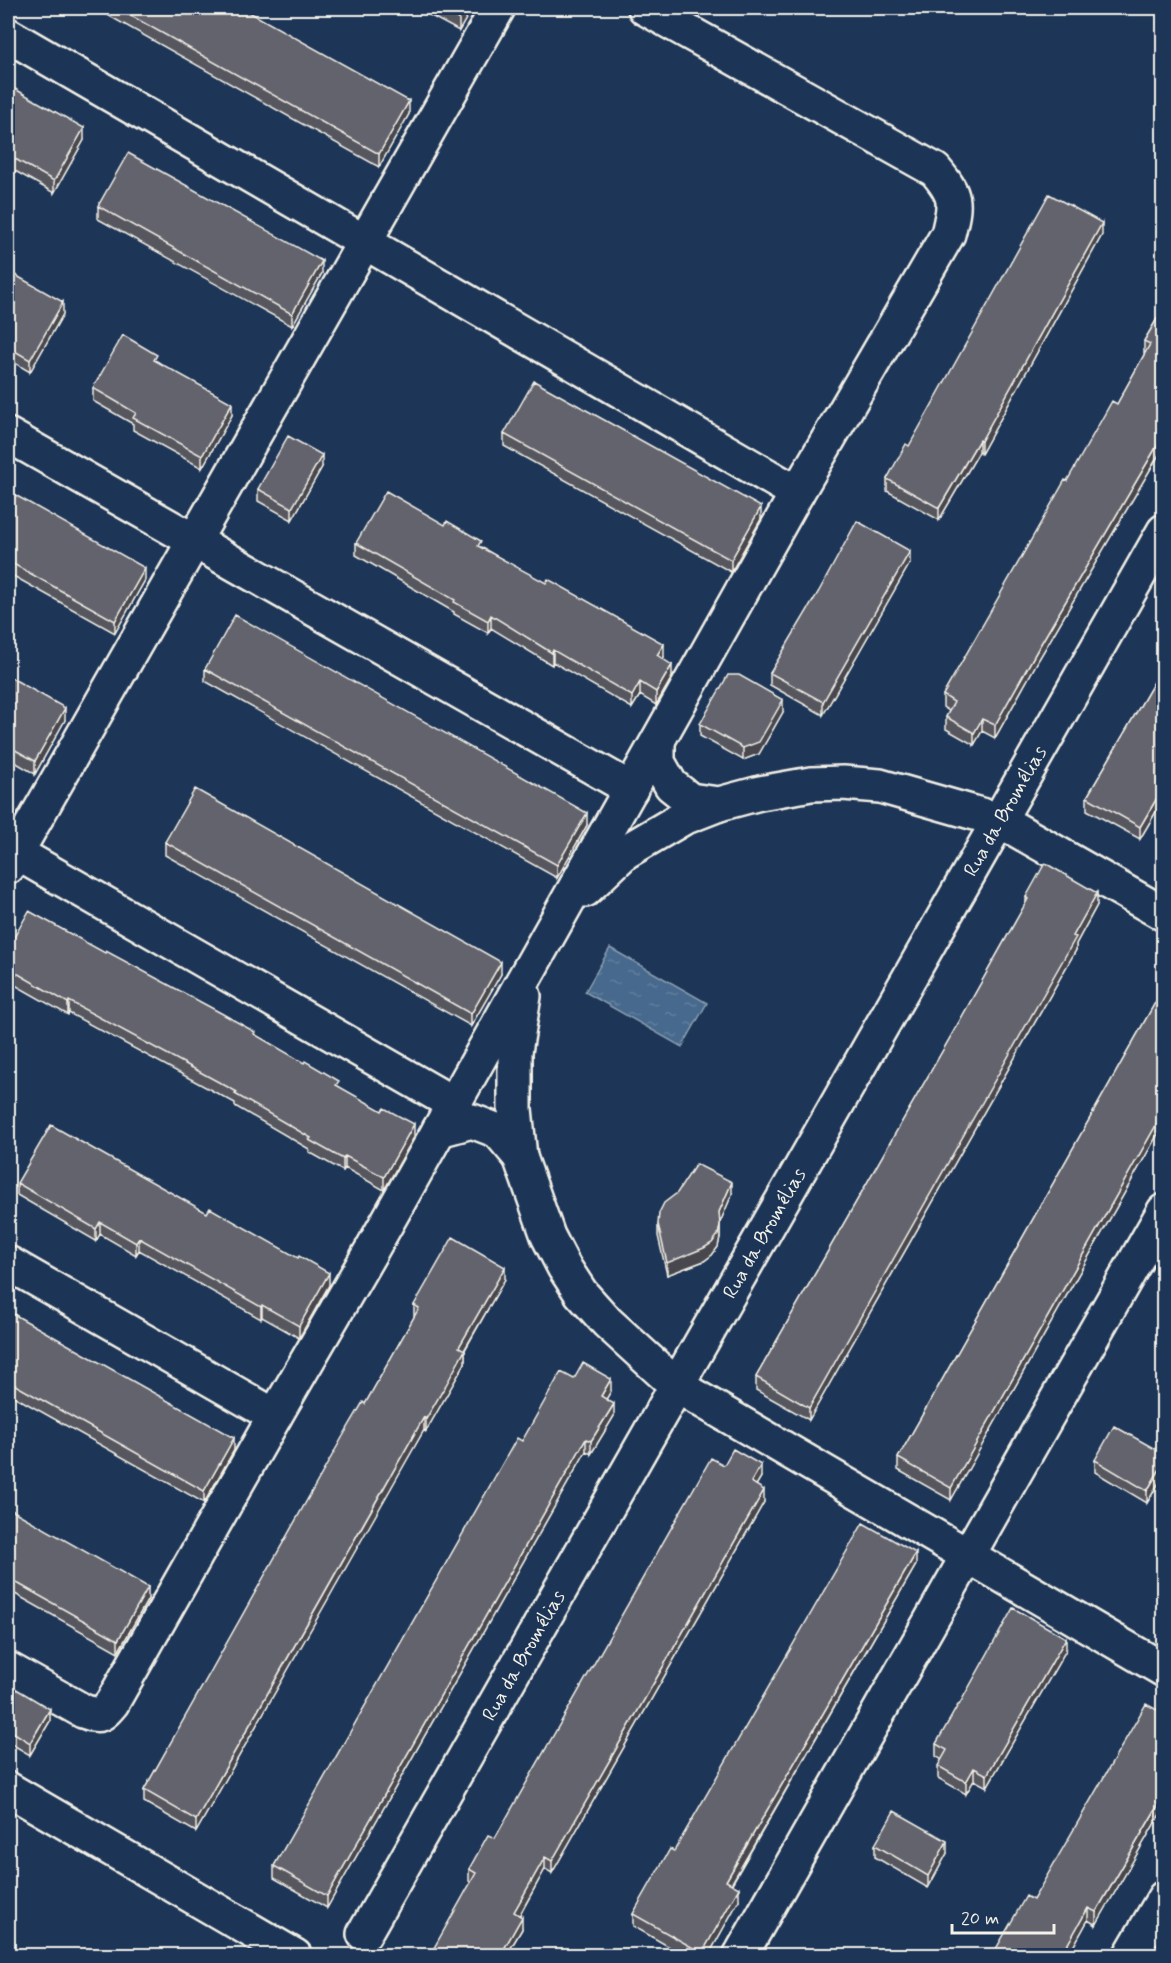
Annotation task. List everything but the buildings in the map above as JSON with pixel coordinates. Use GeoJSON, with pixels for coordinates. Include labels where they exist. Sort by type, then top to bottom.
{"type":"FeatureCollection","features":[{"type":"Feature","properties":{"kind":"street"},"geometry":{"type":"LineString","coordinates":[[498,8],[194,541],[10,856],[447,1117],[472,1121],[498,1131],[520,1157]]}},
{"type":"Feature","properties":{"kind":"street"},"geometry":{"type":"LineString","coordinates":[[8,1670],[83,1712],[95,1715],[104,1713],[112,1703],[447,1117],[797,493],[948,234],[954,211],[951,191],[935,170],[645,8]]}},
{"type":"Feature","properties":{"kind":"street"},"geometry":{"type":"LineString","coordinates":[[8,35],[797,493]]}},
{"type":"Feature","properties":{"kind":"street"},"geometry":{"type":"LineString","coordinates":[[8,435],[631,789]]}},
{"type":"Feature","properties":{"kind":"street","name":"Rua da Bromélias"},"geometry":{"type":"LineString","coordinates":[[364,1934],[1164,531]]}},
{"type":"Feature","properties":{"kind":"street"},"geometry":{"type":"LineString","coordinates":[[658,741],[658,762],[671,785],[690,800],[718,804]]}},
{"type":"Feature","properties":{"kind":"street"},"geometry":{"type":"LineString","coordinates":[[560,915],[626,852],[683,818],[718,804],[760,793],[811,784],[843,783],[880,786],[999,820],[1164,914]]}},
{"type":"Feature","properties":{"kind":"street"},"geometry":{"type":"LineString","coordinates":[[529,970],[515,1052],[515,1109],[520,1157],[548,1236],[564,1267],[581,1293],[607,1322],[677,1386],[1164,1670]]}},
{"type":"Feature","properties":{"kind":"street"},"geometry":{"type":"LineString","coordinates":[[740,1956],[1164,1211]]}},
{"type":"Feature","properties":{"kind":"street"},"geometry":{"type":"LineString","coordinates":[[8,1263],[275,1416]]}},
{"type":"Feature","properties":{"kind":"street"},"geometry":{"type":"LineString","coordinates":[[8,1789],[295,1955]]}},
{"type":"Feature","properties":{"kind":"street"},"geometry":{"type":"LineString","coordinates":[[1130,1956],[1164,1898]]}},
{"type":"Feature","properties":{"kind":"water"},"geometry":{"type":"Polygon","coordinates":[[[610,948],[707,1003],[682,1047],[585,992],[610,948]]]}}]}
